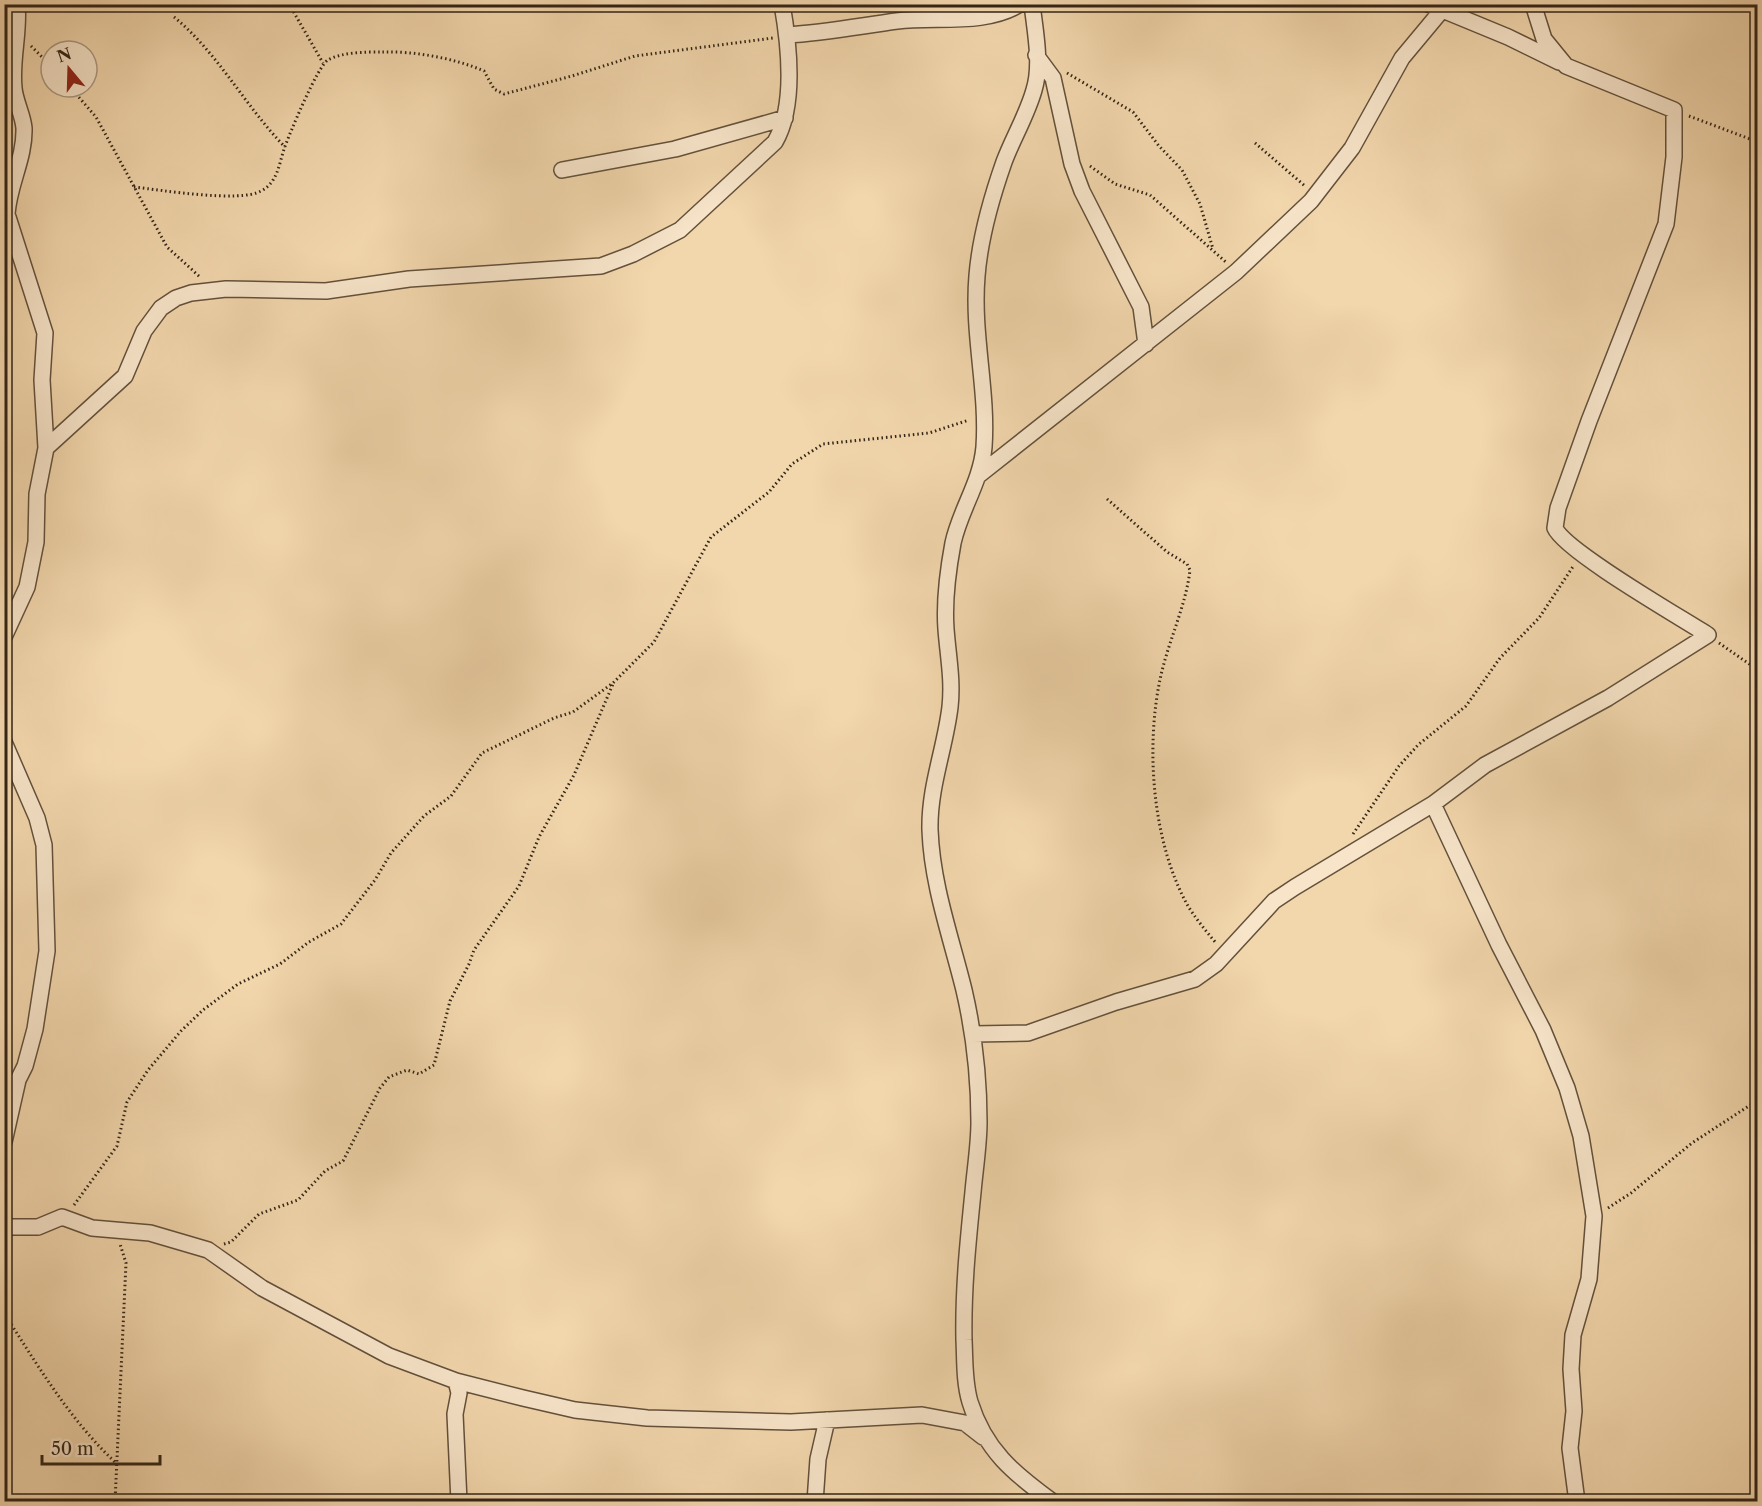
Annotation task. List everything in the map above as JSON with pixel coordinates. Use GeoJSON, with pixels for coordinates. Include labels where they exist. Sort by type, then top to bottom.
{"type":"FeatureCollection","features":[{"type":"Feature","properties":{"kind":"street"},"geometry":{"type":"LineString","coordinates":[[4,637],[27,587],[36,542],[37,494],[46,448],[42,380],[45,333],[7,214],[8,195],[21,159],[24,128],[14,89],[13,50],[18,26],[17,4]]}},
{"type":"Feature","properties":{"kind":"street"},"geometry":{"type":"LineString","coordinates":[[46,448],[125,376],[148,324],[161,308],[176,298],[190,293],[226,290],[326,291],[409,279],[601,266],[633,254],[680,230],[775,142],[786,118],[789,65],[782,4]]}},
{"type":"Feature","properties":{"kind":"street"},"geometry":{"type":"LineString","coordinates":[[787,35],[818,34],[898,21],[989,15],[1020,4]]}},
{"type":"Feature","properties":{"kind":"street"},"geometry":{"type":"LineString","coordinates":[[984,1437],[970,1400],[964,1337],[963,1294],[980,1124],[973,1034],[939,897],[930,827],[933,782],[950,707],[952,670],[946,626],[951,558],[961,516],[979,475],[984,451],[985,415],[975,326],[980,256],[992,198],[1035,88],[1036,56],[1032,4]]}},
{"type":"Feature","properties":{"kind":"street"},"geometry":{"type":"LineString","coordinates":[[973,1034],[1028,1033],[1116,1002],[1195,979],[1207,972],[1274,901],[1333,862],[1433,804],[1485,765],[1608,699],[1708,635],[1582,553],[1556,531],[1554,520],[1635,298],[1666,224],[1672,188],[1674,110],[1566,66],[1445,8],[1428,4]]}},
{"type":"Feature","properties":{"kind":"street"},"geometry":{"type":"LineString","coordinates":[[1533,4],[1544,39],[1566,66]]}},
{"type":"Feature","properties":{"kind":"street"},"geometry":{"type":"LineString","coordinates":[[979,475],[1236,272],[1311,201],[1352,148],[1402,58],[1445,8]]}},
{"type":"Feature","properties":{"kind":"street"},"geometry":{"type":"LineString","coordinates":[[1036,56],[1053,78],[1072,164],[1085,198],[1141,307],[1146,344]]}},
{"type":"Feature","properties":{"kind":"street"},"geometry":{"type":"LineString","coordinates":[[562,170],[675,149],[786,118]]}},
{"type":"Feature","properties":{"kind":"street"},"geometry":{"type":"LineString","coordinates":[[1141,307],[1168,326]]}},
{"type":"Feature","properties":{"kind":"street"},"geometry":{"type":"LineString","coordinates":[[4,742],[37,818],[44,844],[47,951],[34,1029],[25,1066],[18,1080],[4,1142]]}},
{"type":"Feature","properties":{"kind":"street"},"geometry":{"type":"LineString","coordinates":[[1433,804],[1499,945],[1543,1030],[1567,1088],[1581,1136],[1594,1216],[1589,1279],[1572,1335],[1571,1369],[1574,1411],[1570,1448],[1577,1502]]}},
{"type":"Feature","properties":{"kind":"street"},"geometry":{"type":"LineString","coordinates":[[4,1227],[38,1227],[62,1217],[92,1228],[150,1233],[208,1250],[262,1288],[389,1356],[456,1381],[575,1410],[647,1418],[734,1421],[827,1420],[922,1415],[965,1423],[984,1437],[1011,1470],[1053,1502]]}},
{"type":"Feature","properties":{"kind":"street"},"geometry":{"type":"LineString","coordinates":[[456,1381],[459,1394],[455,1414],[459,1502]]}},
{"type":"Feature","properties":{"kind":"street"},"geometry":{"type":"LineString","coordinates":[[815,1502],[818,1460],[827,1420]]}},
{"type":"Feature","properties":{"kind":"path"},"geometry":{"type":"LineString","coordinates":[[289,4],[323,63]]}},
{"type":"Feature","properties":{"kind":"path"},"geometry":{"type":"LineString","coordinates":[[174,16],[197,36],[265,126],[285,147]]}},
{"type":"Feature","properties":{"kind":"path"},"geometry":{"type":"LineString","coordinates":[[18,26],[39,53]]}},
{"type":"Feature","properties":{"kind":"path"},"geometry":{"type":"LineString","coordinates":[[134,187],[195,194],[250,196],[269,186],[275,177],[285,147],[323,63],[335,57],[373,52],[411,54],[478,69],[488,76],[494,89],[504,94],[635,56],[787,35]]}},
{"type":"Feature","properties":{"kind":"path"},"geometry":{"type":"LineString","coordinates":[[1065,72],[1133,112],[1159,146],[1182,170],[1200,204],[1213,249]]}},
{"type":"Feature","properties":{"kind":"path"},"geometry":{"type":"LineString","coordinates":[[80,99],[96,117],[168,247],[202,278]]}},
{"type":"Feature","properties":{"kind":"path"},"geometry":{"type":"LineString","coordinates":[[1674,110],[1758,142]]}},
{"type":"Feature","properties":{"kind":"path"},"geometry":{"type":"LineString","coordinates":[[1256,143],[1300,180],[1311,201]]}},
{"type":"Feature","properties":{"kind":"path"},"geometry":{"type":"LineString","coordinates":[[1086,163],[1115,184],[1150,195],[1236,272]]}},
{"type":"Feature","properties":{"kind":"path"},"geometry":{"type":"LineString","coordinates":[[62,1217],[77,1202],[113,1154],[123,1127],[128,1102],[148,1070],[203,1010],[238,984],[280,964],[309,942],[340,924],[375,880],[391,853],[424,816],[451,796],[482,753],[554,718],[573,712],[613,683],[654,642],[711,537],[761,500],[792,464],[824,444],[929,433],[985,415]]}},
{"type":"Feature","properties":{"kind":"path"},"geometry":{"type":"LineString","coordinates":[[1107,499],[1167,552],[1187,564],[1190,570],[1161,674],[1153,726],[1153,758],[1163,834],[1181,893],[1190,909],[1224,954]]}},
{"type":"Feature","properties":{"kind":"path"},"geometry":{"type":"LineString","coordinates":[[1353,834],[1399,766],[1418,745],[1461,711],[1500,658],[1539,618],[1582,553]]}},
{"type":"Feature","properties":{"kind":"path"},"geometry":{"type":"LineString","coordinates":[[1708,635],[1758,670]]}},
{"type":"Feature","properties":{"kind":"path"},"geometry":{"type":"LineString","coordinates":[[208,1250],[231,1242],[259,1214],[298,1200],[325,1171],[343,1161],[350,1153],[372,1102],[389,1077],[407,1070],[419,1074],[434,1065],[450,1001],[474,950],[508,905],[519,886],[539,837],[574,775],[613,683]]}},
{"type":"Feature","properties":{"kind":"path"},"geometry":{"type":"LineString","coordinates":[[1594,1216],[1631,1193],[1692,1143],[1758,1100]]}},
{"type":"Feature","properties":{"kind":"path"},"geometry":{"type":"LineString","coordinates":[[115,1229],[126,1263],[121,1415],[115,1502]]}},
{"type":"Feature","properties":{"kind":"path"},"geometry":{"type":"LineString","coordinates":[[4,1313],[66,1409],[89,1438],[116,1463]]}}]}
